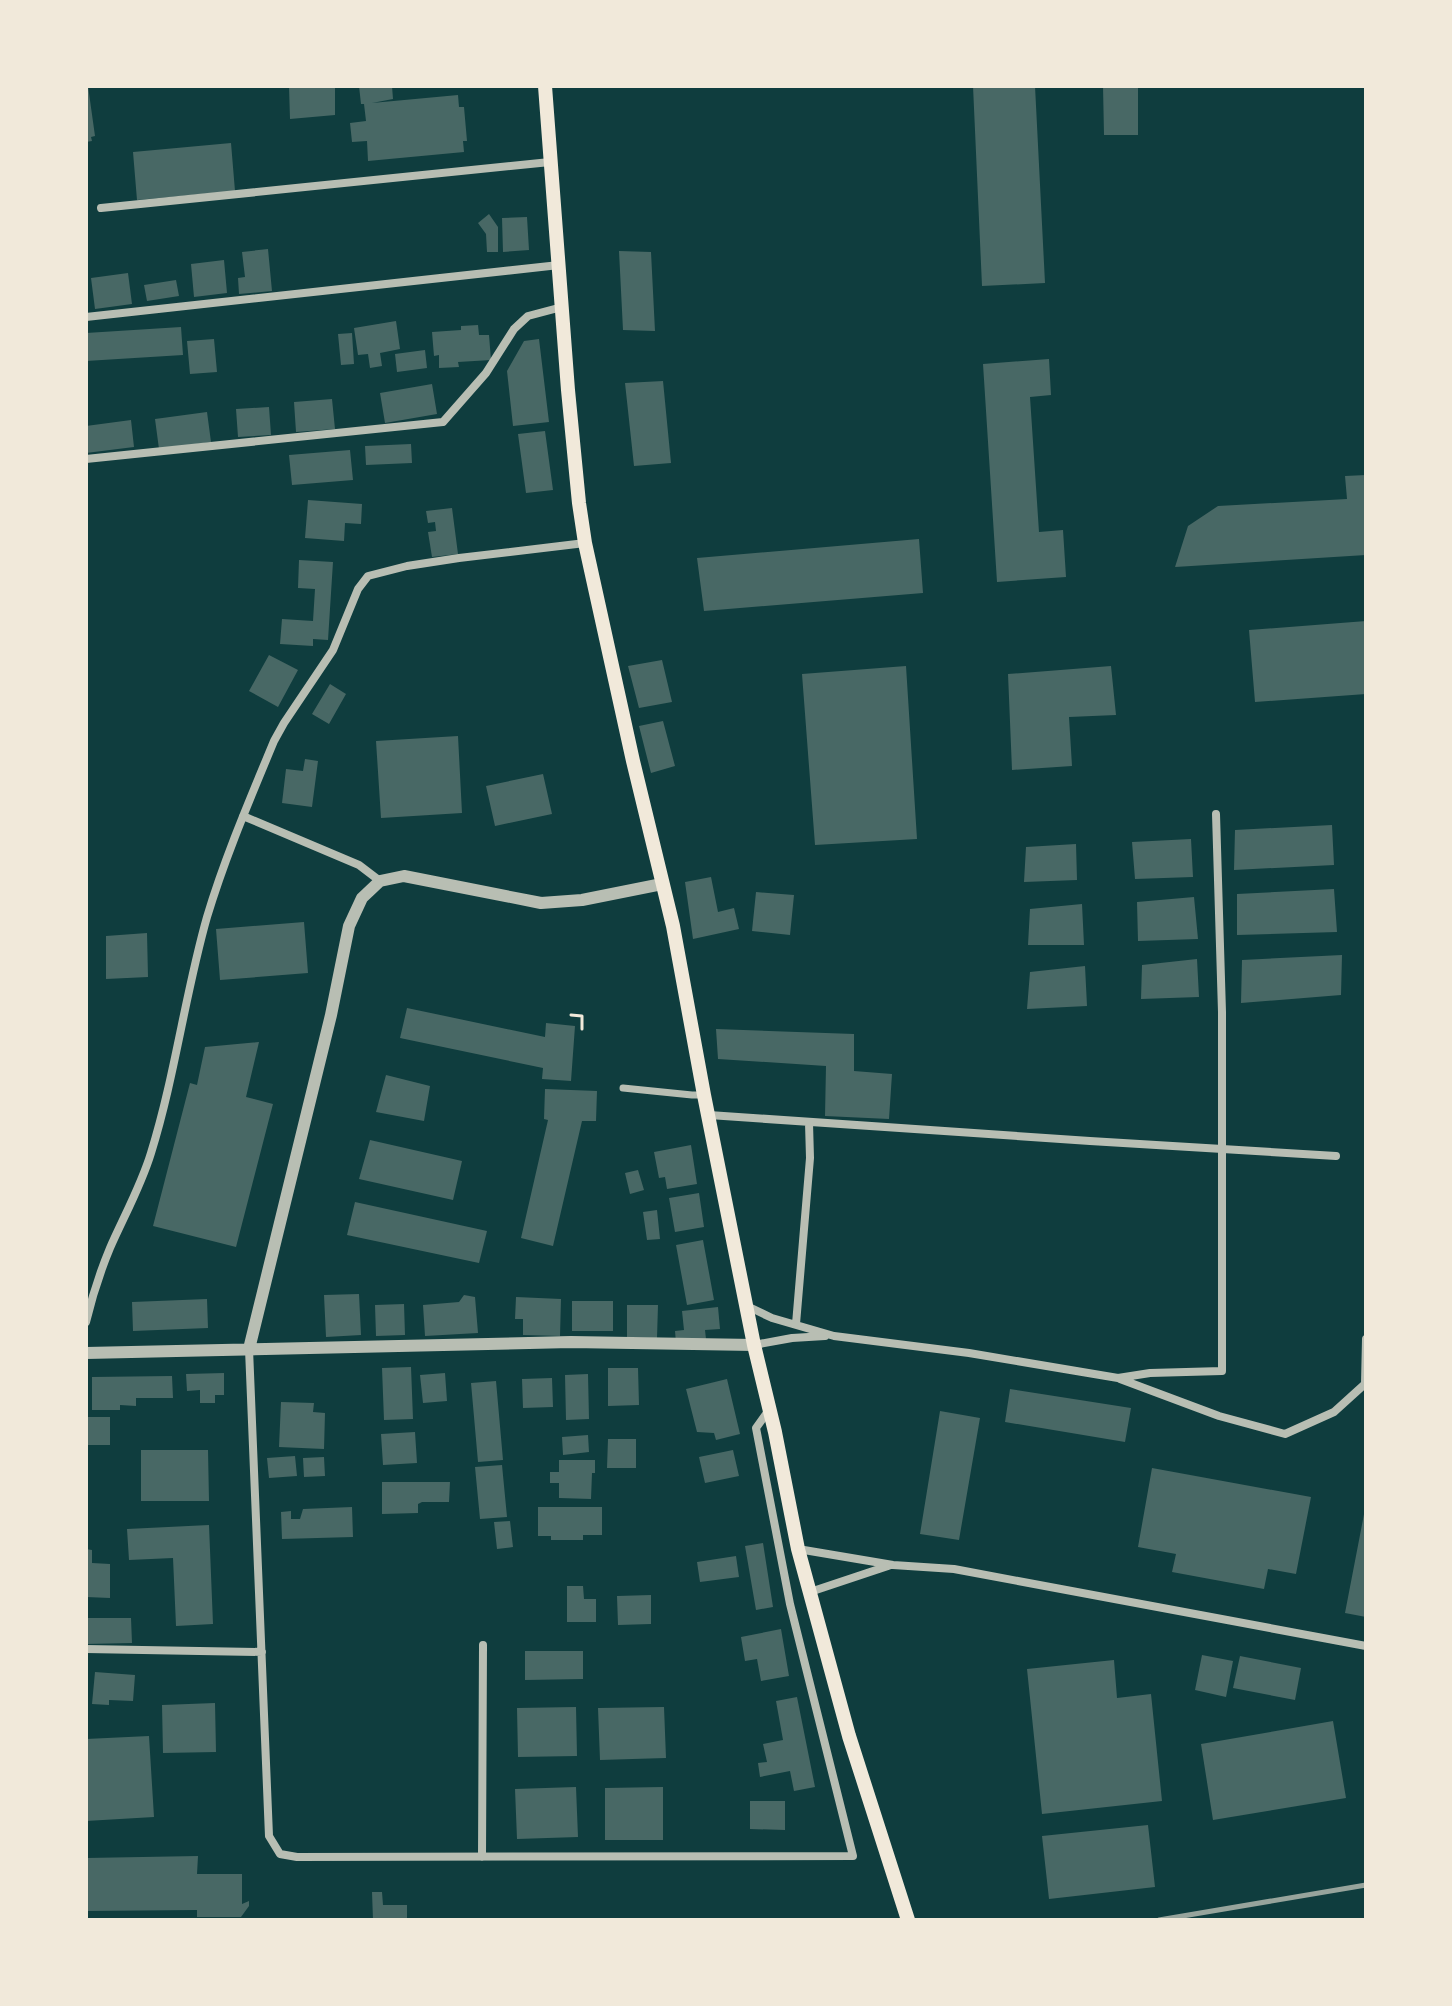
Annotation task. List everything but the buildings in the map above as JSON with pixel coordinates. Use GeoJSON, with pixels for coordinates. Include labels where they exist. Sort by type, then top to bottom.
{"type":"FeatureCollection","features":[{"type":"Feature","properties":{"kind":"main road"},"geometry":{"type":"LineString","coordinates":[[545,86],[577,489],[585,543],[673,926],[754,1345],[798,1549],[849,1736],[908,1920]]}},
{"type":"Feature","properties":{"kind":"street"},"geometry":{"type":"LineString","coordinates":[[101,208],[550,162]]}},
{"type":"Feature","properties":{"kind":"street"},"geometry":{"type":"LineString","coordinates":[[86,317],[559,265]]}},
{"type":"Feature","properties":{"kind":"street"},"geometry":{"type":"LineString","coordinates":[[86,459],[443,422],[486,373],[514,329],[528,316],[562,307]]}},
{"type":"Feature","properties":{"kind":"street"},"geometry":{"type":"LineString","coordinates":[[86,1322],[93,1291],[151,1153],[206,919],[223,868],[274,741],[333,650],[358,589],[368,576],[407,566],[585,543]]}},
{"type":"Feature","properties":{"kind":"street"},"geometry":{"type":"LineString","coordinates":[[1118,1378],[1150,1373],[1222,1371],[1222,1012],[1216,814]]}},
{"type":"Feature","properties":{"kind":"street"},"geometry":{"type":"LineString","coordinates":[[243,816],[359,865],[380,881]]}},
{"type":"Feature","properties":{"kind":"street"},"geometry":{"type":"LineString","coordinates":[[662,884],[582,900],[541,903],[404,876],[380,881],[362,898],[349,926],[331,1015],[249,1349],[269,1836],[280,1854],[297,1857],[853,1856],[790,1604],[756,1428],[769,1409]]}},
{"type":"Feature","properties":{"kind":"street"},"geometry":{"type":"LineString","coordinates":[[623,1088],[704,1095]]}},
{"type":"Feature","properties":{"kind":"street"},"geometry":{"type":"LineString","coordinates":[[709,1115],[1336,1156]]}},
{"type":"Feature","properties":{"kind":"street"},"geometry":{"type":"LineString","coordinates":[[796,1324],[810,1158],[809,1123]]}},
{"type":"Feature","properties":{"kind":"street"},"geometry":{"type":"LineString","coordinates":[[747,1306],[772,1318],[834,1336]]}},
{"type":"Feature","properties":{"kind":"street"},"geometry":{"type":"LineString","coordinates":[[86,1353],[571,1342],[754,1345],[792,1338],[834,1336],[969,1353],[1118,1378],[1219,1416],[1285,1434],[1334,1412],[1366,1383],[1366,1339]]}},
{"type":"Feature","properties":{"kind":"street"},"geometry":{"type":"LineString","coordinates":[[798,1549],[893,1565],[954,1569],[1366,1646]]}},
{"type":"Feature","properties":{"kind":"street"},"geometry":{"type":"LineString","coordinates":[[810,1592],[893,1565]]}},
{"type":"Feature","properties":{"kind":"street"},"geometry":{"type":"LineString","coordinates":[[482,1857],[483,1645]]}},
{"type":"Feature","properties":{"kind":"street"},"geometry":{"type":"LineString","coordinates":[[86,1649],[262,1652]]}},
{"type":"Feature","properties":{"kind":"path"},"geometry":{"type":"LineString","coordinates":[[571,1015],[582,1016],[582,1029]]}},
{"type":"Feature","properties":{"kind":"railway"},"geometry":{"type":"LineString","coordinates":[[1159,1920],[1366,1885]]}}]}
